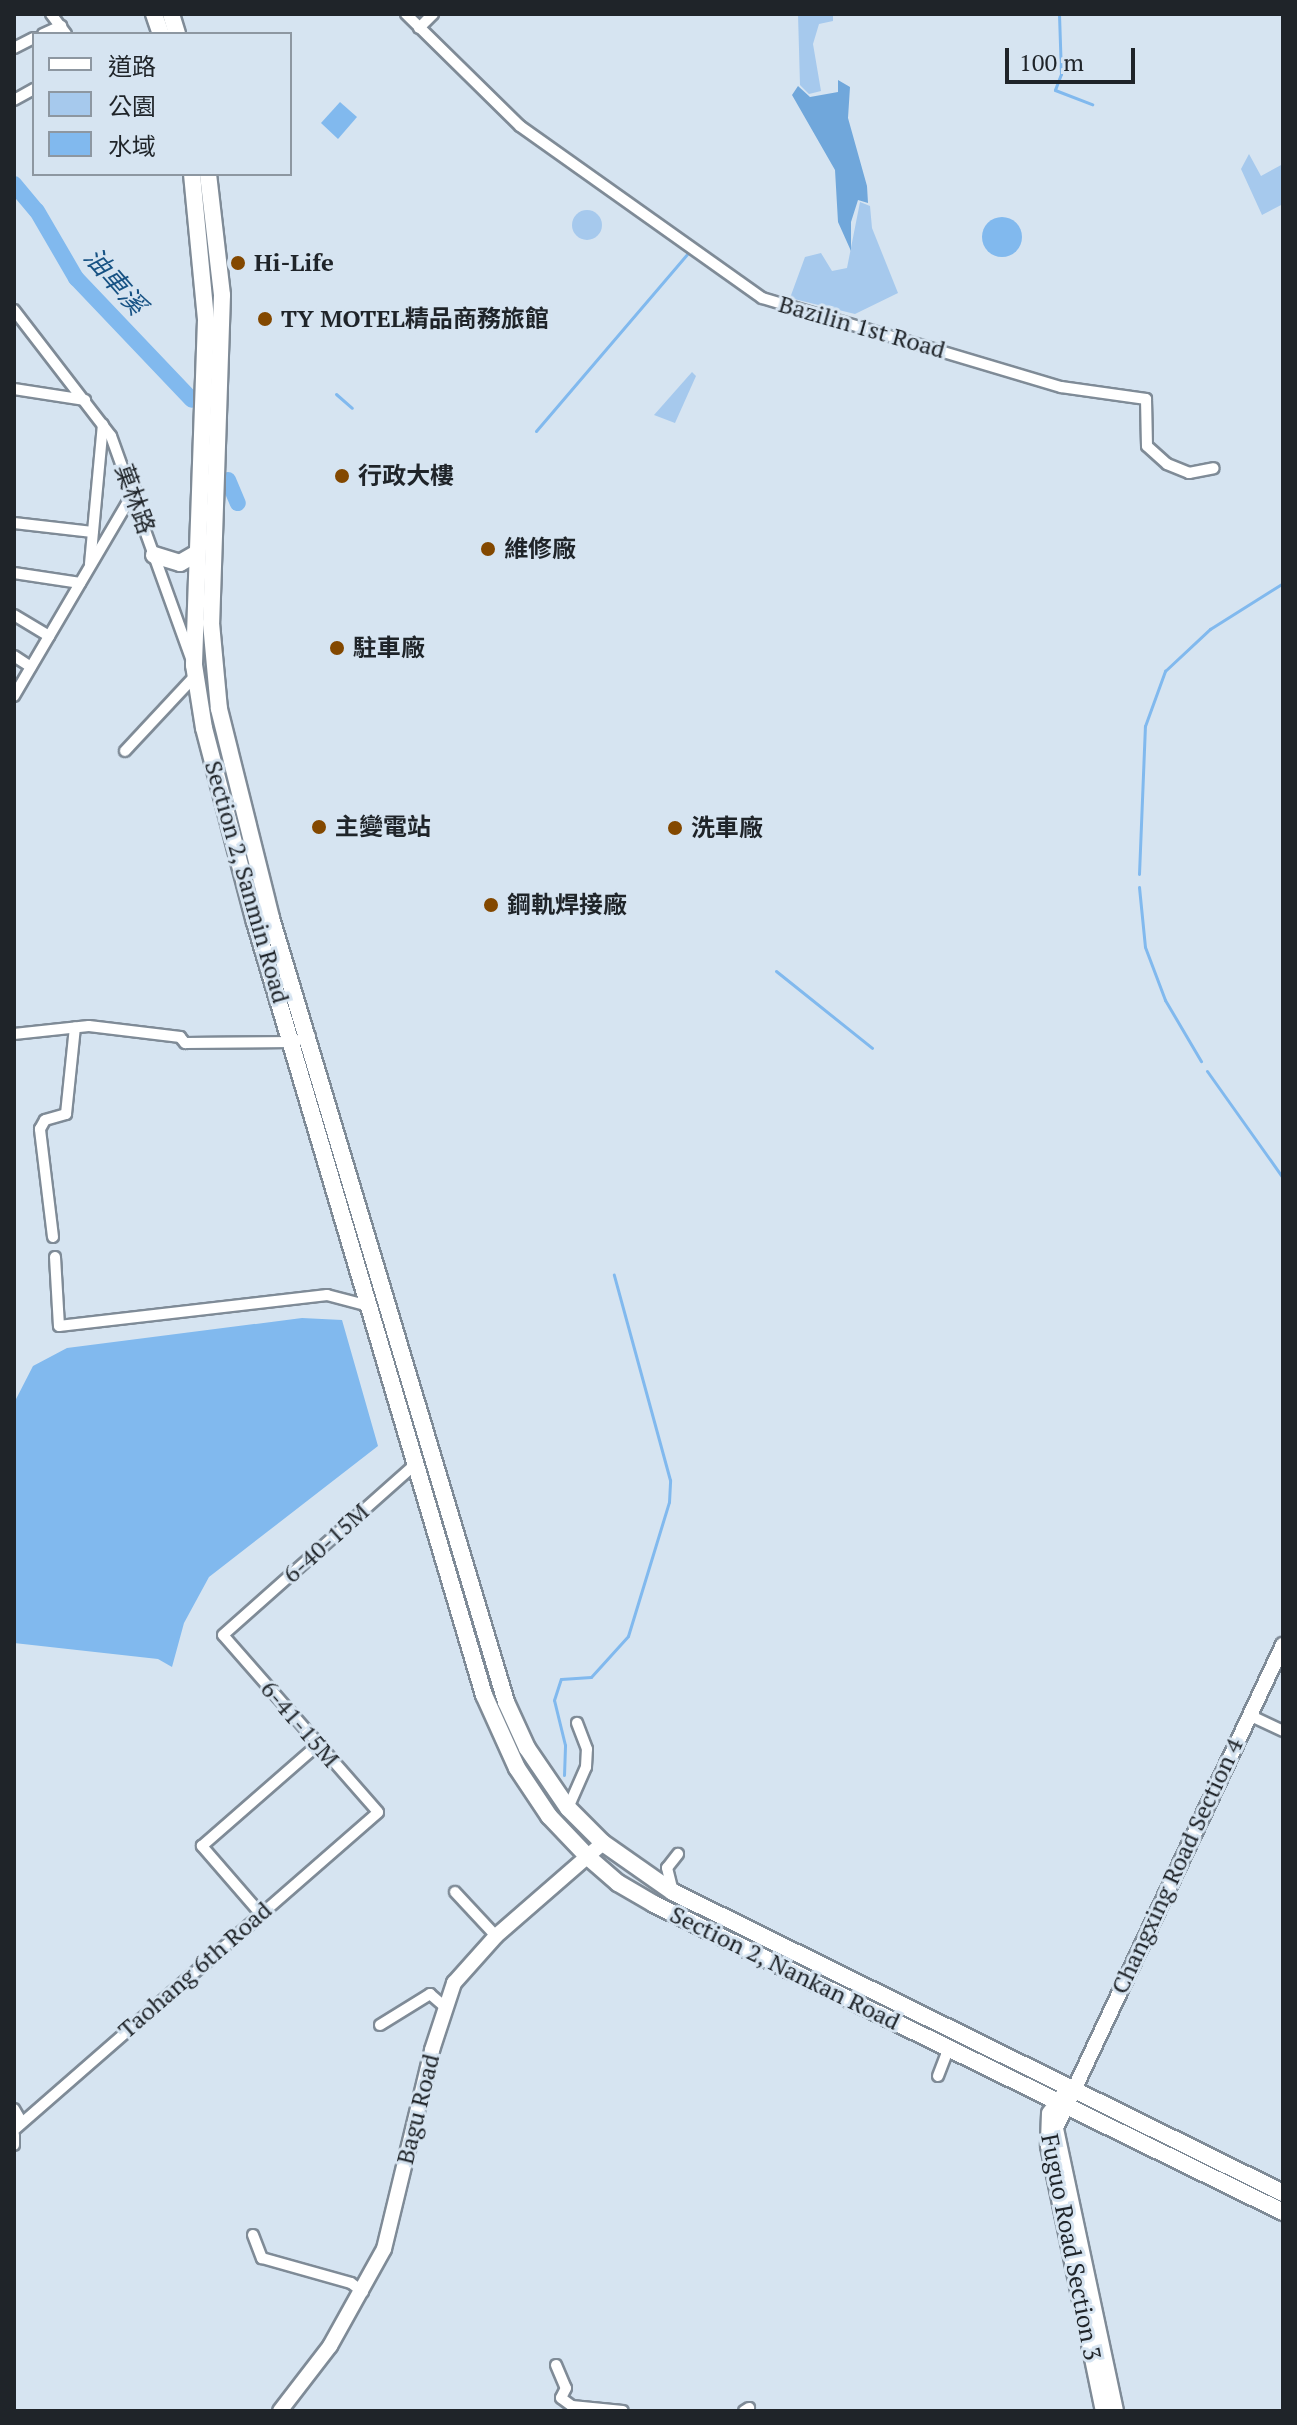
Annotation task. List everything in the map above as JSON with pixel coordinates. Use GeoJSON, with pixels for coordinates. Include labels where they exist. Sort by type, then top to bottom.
{"type":"FeatureCollection","features":[{"type":"Feature","properties":{"kind":"main road","name":"Section 2, Sanmin Road"},"geometry":{"type":"LineString","coordinates":[[192,176],[206,320],[194,671],[251,908],[446,1569]]}},
{"type":"Feature","properties":{"kind":"main road","name":"Section 2, Sanmin Road"},"geometry":{"type":"LineString","coordinates":[[208,176],[222,295],[211,623],[219,709],[247,832],[460,1548]]}},
{"type":"Feature","properties":{"kind":"main road"},"geometry":{"type":"LineString","coordinates":[[154,555],[180,563],[197,553]]}},
{"type":"Feature","properties":{"kind":"main road","name":"Section 2, Nankan Road"},"geometry":{"type":"LineString","coordinates":[[460,1548],[511,1717],[543,1776],[568,1808],[603,1843],[673,1892],[1283,2193]]}},
{"type":"Feature","properties":{"kind":"main road","name":"Section 2, Nankan Road"},"geometry":{"type":"LineString","coordinates":[[446,1569],[493,1722],[549,1816],[618,1883],[654,1904],[1283,2212]]}},
{"type":"Feature","properties":{"kind":"street"},"geometry":{"type":"LineString","coordinates":[[51,14],[63,30]]}},
{"type":"Feature","properties":{"kind":"street","name":"Bazilin 1st Road"},"geometry":{"type":"LineString","coordinates":[[406,14],[520,126],[762,298],[1061,387],[1146,399],[1147,446],[1167,464],[1189,473],[1214,468]]}},
{"type":"Feature","properties":{"kind":"street"},"geometry":{"type":"LineString","coordinates":[[419,28],[433,14]]}},
{"type":"Feature","properties":{"kind":"street"},"geometry":{"type":"LineString","coordinates":[[14,48],[32,39]]}},
{"type":"Feature","properties":{"kind":"street"},"geometry":{"type":"LineString","coordinates":[[14,100],[32,90]]}},
{"type":"Feature","properties":{"kind":"street","name":"菓林路"},"geometry":{"type":"LineString","coordinates":[[14,310],[103,425],[135,490],[194,671],[219,709]]}},
{"type":"Feature","properties":{"kind":"street"},"geometry":{"type":"LineString","coordinates":[[14,389],[85,400]]}},
{"type":"Feature","properties":{"kind":"street"},"geometry":{"type":"LineString","coordinates":[[90,566],[103,425]]}},
{"type":"Feature","properties":{"kind":"street"},"geometry":{"type":"LineString","coordinates":[[14,696],[135,490]]}},
{"type":"Feature","properties":{"kind":"street"},"geometry":{"type":"LineString","coordinates":[[14,523],[92,532]]}},
{"type":"Feature","properties":{"kind":"street"},"geometry":{"type":"LineString","coordinates":[[14,573],[80,583]]}},
{"type":"Feature","properties":{"kind":"street"},"geometry":{"type":"LineString","coordinates":[[14,615],[49,636]]}},
{"type":"Feature","properties":{"kind":"street"},"geometry":{"type":"LineString","coordinates":[[14,656],[31,667]]}},
{"type":"Feature","properties":{"kind":"street"},"geometry":{"type":"LineString","coordinates":[[125,751],[194,671]]}},
{"type":"Feature","properties":{"kind":"street"},"geometry":{"type":"LineString","coordinates":[[53,1237],[40,1129],[45,1120],[66,1114],[75,1027]]}},
{"type":"Feature","properties":{"kind":"street"},"geometry":{"type":"LineString","coordinates":[[14,1034],[75,1027],[180,1037],[185,1043],[293,1042],[310,1036]]}},
{"type":"Feature","properties":{"kind":"street"},"geometry":{"type":"LineString","coordinates":[[55,1257],[59,1326],[327,1295],[369,1306]]}},
{"type":"Feature","properties":{"kind":"street","name":"6-40-15M"},"geometry":{"type":"LineString","coordinates":[[223,1635],[431,1453]]}},
{"type":"Feature","properties":{"kind":"street","name":"6-41-15M"},"geometry":{"type":"LineString","coordinates":[[223,1635],[378,1812]]}},
{"type":"Feature","properties":{"kind":"street","name":"Changxing Road Section 4"},"geometry":{"type":"LineString","coordinates":[[1071,2088],[1283,1645]]}},
{"type":"Feature","properties":{"kind":"street"},"geometry":{"type":"LineString","coordinates":[[1249,1715],[1283,1731]]}},
{"type":"Feature","properties":{"kind":"street"},"geometry":{"type":"LineString","coordinates":[[568,1808],[586,1767],[587,1749],[577,1723]]}},
{"type":"Feature","properties":{"kind":"street"},"geometry":{"type":"LineString","coordinates":[[260,1913],[202,1846],[319,1744]]}},
{"type":"Feature","properties":{"kind":"street","name":"Taohang 6th Road"},"geometry":{"type":"LineString","coordinates":[[16,2129],[378,1812]]}},
{"type":"Feature","properties":{"kind":"street","name":"Bagu Road"},"geometry":{"type":"LineString","coordinates":[[280,2411],[363,2292],[384,2249],[444,2006],[460,1975],[496,1936],[603,1843]]}},
{"type":"Feature","properties":{"kind":"street"},"geometry":{"type":"LineString","coordinates":[[673,1892],[667,1868],[678,1854]]}},
{"type":"Feature","properties":{"kind":"street"},"geometry":{"type":"LineString","coordinates":[[455,1892],[496,1936]]}},
{"type":"Feature","properties":{"kind":"street"},"geometry":{"type":"LineString","coordinates":[[380,2025],[430,1994],[444,2006]]}},
{"type":"Feature","properties":{"kind":"street"},"geometry":{"type":"LineString","coordinates":[[938,2076],[949,2048]]}},
{"type":"Feature","properties":{"kind":"street","name":"Fuguo Road Section 3"},"geometry":{"type":"LineString","coordinates":[[1071,2088],[1049,2113],[1048,2146],[1103,2411]]}},
{"type":"Feature","properties":{"kind":"street","name":"Fuguo Road Section 3"},"geometry":{"type":"LineString","coordinates":[[1061,2102],[1057,2143],[1116,2411]]}},
{"type":"Feature","properties":{"kind":"street"},"geometry":{"type":"LineString","coordinates":[[14,2109],[14,2145]]}},
{"type":"Feature","properties":{"kind":"street"},"geometry":{"type":"LineString","coordinates":[[253,2235],[262,2258],[351,2283],[363,2292]]}},
{"type":"Feature","properties":{"kind":"street"},"geometry":{"type":"LineString","coordinates":[[556,2365],[566,2388],[561,2398],[572,2406],[623,2411]]}},
{"type":"Feature","properties":{"kind":"street"},"geometry":{"type":"LineString","coordinates":[[294,2411],[295,2392]]}},
{"type":"Feature","properties":{"kind":"green space"},"geometry":{"type":"Polygon","coordinates":[[[798,14],[833,14],[833,21],[819,24],[813,44],[821,91],[809,94],[800,85],[798,14]]]}},
{"type":"Feature","properties":{"kind":"green space"},"geometry":{"type":"Polygon","coordinates":[[[1249,154],[1261,176],[1283,164],[1283,204],[1262,215],[1241,169],[1249,154]]]}},
{"type":"Feature","properties":{"kind":"green space"},"geometry":{"type":"Polygon","coordinates":[[[860,202],[870,206],[872,228],[898,293],[855,314],[790,298],[805,257],[821,253],[832,271],[847,268],[860,202]]]}},
{"type":"Feature","properties":{"kind":"green space"},"geometry":{"type":"Polygon","coordinates":[[[587,210],[593,211],[601,219],[601,231],[593,239],[587,240],[581,239],[573,231],[572,225],[573,219],[581,211],[587,210]]]}},
{"type":"Feature","properties":{"kind":"green space"},"geometry":{"type":"Polygon","coordinates":[[[692,372],[696,376],[675,423],[654,415],[692,372]]]}},
{"type":"Feature","properties":{"kind":"shaded area"},"geometry":{"type":"Polygon","coordinates":[[[838,80],[850,87],[848,118],[867,186],[868,203],[858,200],[851,222],[851,251],[838,222],[835,170],[792,95],[798,86],[810,97],[838,92],[838,80]]]}},
{"type":"Feature","properties":{"kind":"water"},"geometry":{"type":"Polygon","coordinates":[[[340,102],[357,117],[338,139],[321,123],[340,102]]]}},
{"type":"Feature","properties":{"kind":"water"},"geometry":{"type":"Polygon","coordinates":[[[1002,217],[1016,223],[1022,237],[1016,251],[1002,257],[988,251],[982,237],[988,223],[1002,217]]]}},
{"type":"Feature","properties":{"kind":"water"},"geometry":{"type":"Polygon","coordinates":[[[302,1318],[342,1320],[378,1446],[209,1577],[184,1623],[172,1667],[158,1659],[14,1643],[14,1403],[33,1366],[67,1348],[302,1318]]]}},
{"type":"Feature","properties":{"kind":"waterway"},"geometry":{"type":"LineString","coordinates":[[1059,14],[1061,74],[1055,90],[1092,104]]}},
{"type":"Feature","properties":{"kind":"waterway","name":"油車溪"},"geometry":{"type":"LineString","coordinates":[[14,184],[37,211],[76,278],[192,400]]}},
{"type":"Feature","properties":{"kind":"waterway"},"geometry":{"type":"LineString","coordinates":[[536,431],[689,252]]}},
{"type":"Feature","properties":{"kind":"waterway"},"geometry":{"type":"LineString","coordinates":[[336,394],[352,408]]}},
{"type":"Feature","properties":{"kind":"waterway"},"geometry":{"type":"LineString","coordinates":[[228,480],[238,503]]}},
{"type":"Feature","properties":{"kind":"waterway"},"geometry":{"type":"LineString","coordinates":[[1139,874],[1145,726],[1165,671],[1210,629],[1283,583]]}},
{"type":"Feature","properties":{"kind":"waterway"},"geometry":{"type":"LineString","coordinates":[[1139,887],[1145,947],[1165,1000],[1201,1061]]}},
{"type":"Feature","properties":{"kind":"waterway"},"geometry":{"type":"LineString","coordinates":[[776,971],[872,1048]]}},
{"type":"Feature","properties":{"kind":"waterway"},"geometry":{"type":"LineString","coordinates":[[1207,1071],[1283,1178]]}},
{"type":"Feature","properties":{"kind":"waterway"},"geometry":{"type":"LineString","coordinates":[[564,1775],[565,1745],[554,1700],[561,1679],[591,1677],[628,1636],[669,1502],[670,1480],[614,1275]]}},
{"type":"Feature","properties":{"kind":"place","name":"Hi-Life"},"geometry":{"type":"Point","coordinates":[238,263]}},
{"type":"Feature","properties":{"kind":"place","name":"TY MOTEL精品商務旅館"},"geometry":{"type":"Point","coordinates":[265,319]}},
{"type":"Feature","properties":{"kind":"place","name":"行政大樓"},"geometry":{"type":"Point","coordinates":[342,476]}},
{"type":"Feature","properties":{"kind":"place","name":"維修廠"},"geometry":{"type":"Point","coordinates":[488,549]}},
{"type":"Feature","properties":{"kind":"place","name":"駐車廠"},"geometry":{"type":"Point","coordinates":[337,648]}},
{"type":"Feature","properties":{"kind":"place","name":"主變電站"},"geometry":{"type":"Point","coordinates":[319,827]}},
{"type":"Feature","properties":{"kind":"place","name":"洗車廠"},"geometry":{"type":"Point","coordinates":[675,828]}},
{"type":"Feature","properties":{"kind":"place","name":"鋼軌焊接廠"},"geometry":{"type":"Point","coordinates":[491,905]}}]}
